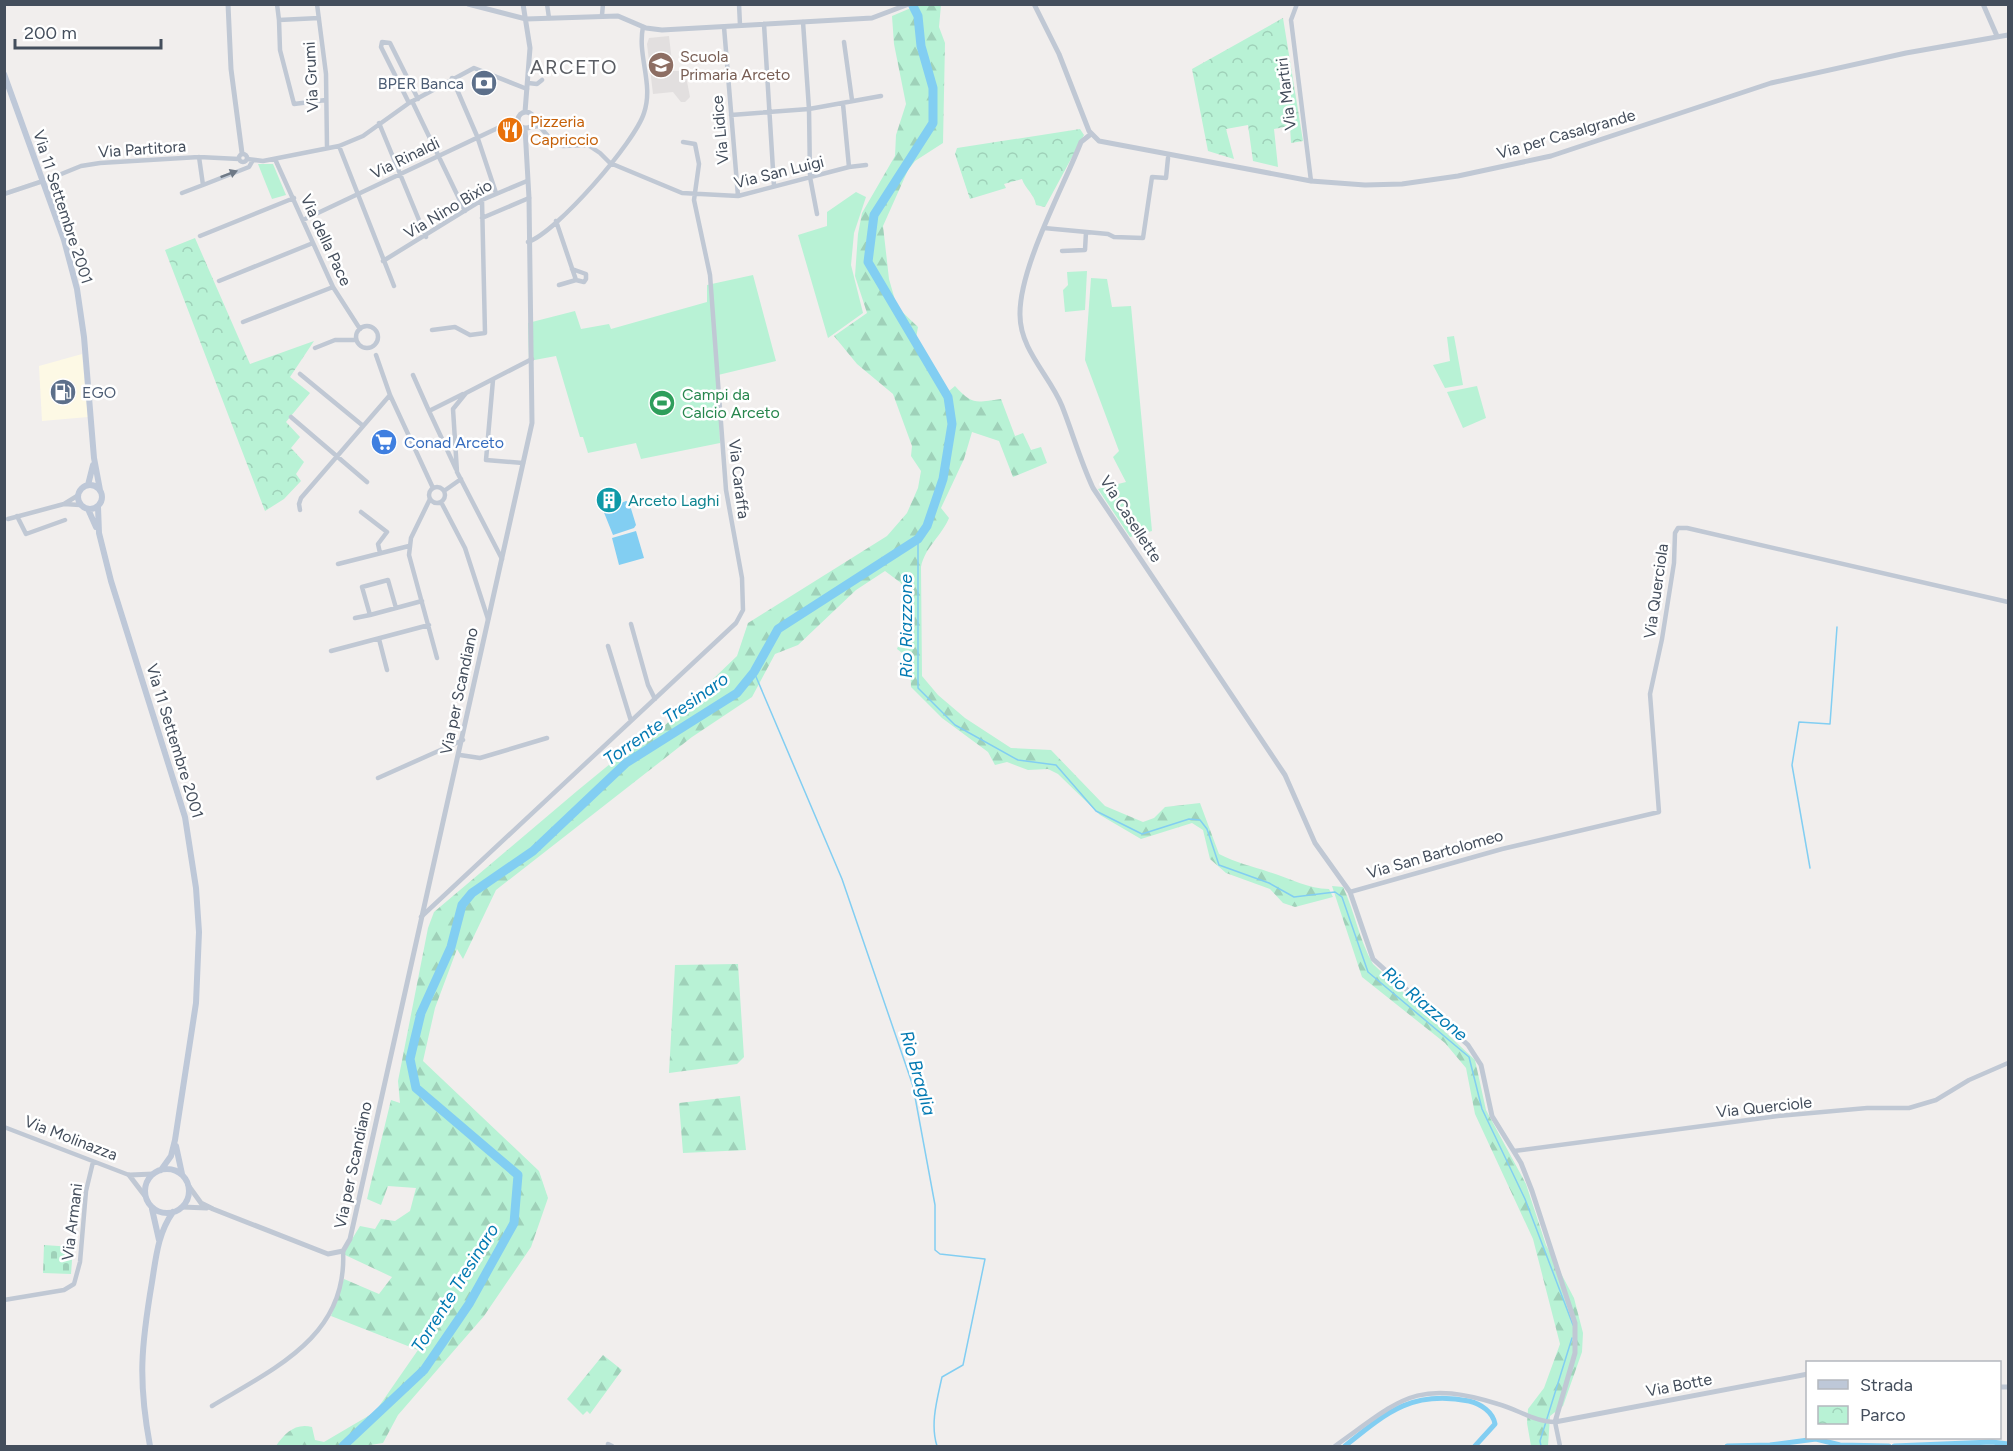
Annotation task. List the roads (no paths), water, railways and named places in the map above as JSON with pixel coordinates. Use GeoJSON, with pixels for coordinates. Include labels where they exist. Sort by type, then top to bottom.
{"type":"FeatureCollection","features":[{"type":"Feature","properties":{"kind":"main road","name":"Via 11 Settembre 2001"},"geometry":{"type":"LineString","coordinates":[[4,74],[46,180],[64,240],[81,311],[94,458],[102,501],[98,507],[99,533]]}},
{"type":"Feature","properties":{"kind":"main road","name":"Via 11 Settembre 2001"},"geometry":{"type":"LineString","coordinates":[[88,485],[94,458]]}},
{"type":"Feature","properties":{"kind":"main road"},"geometry":{"type":"LineString","coordinates":[[98,507],[88,509],[80,505],[77,496],[81,488],[88,485],[100,490]]}},
{"type":"Feature","properties":{"kind":"main road","name":"Via 11 Settembre 2001"},"geometry":{"type":"LineString","coordinates":[[88,509],[99,533],[118,606],[178,790],[192,856],[199,932],[198,981],[175,1140],[171,1156],[160,1170]]}},
{"type":"Feature","properties":{"kind":"main road","name":"Via 11 Settembre 2001"},"geometry":{"type":"LineString","coordinates":[[175,1140],[182,1175],[188,1185]]}},
{"type":"Feature","properties":{"kind":"main road"},"geometry":{"type":"LineString","coordinates":[[159,1240],[151,1207],[145,1196],[146,1184],[153,1174],[160,1170],[168,1169],[182,1175]]}},
{"type":"Feature","properties":{"kind":"main road"},"geometry":{"type":"LineString","coordinates":[[151,1207],[162,1213],[173,1212],[182,1207],[188,1197],[188,1185]]}},
{"type":"Feature","properties":{"kind":"main road"},"geometry":{"type":"LineString","coordinates":[[150,1446],[143,1405],[141,1355],[159,1240],[173,1212]]}},
{"type":"Feature","properties":{"kind":"street"},"geometry":{"type":"LineString","coordinates":[[228,4],[231,69],[241,156],[250,160],[275,159],[339,146],[363,136],[413,101],[474,68],[528,86],[542,80]]}},
{"type":"Feature","properties":{"kind":"street"},"geometry":{"type":"LineString","coordinates":[[277,4],[280,50],[294,104],[326,100]]}},
{"type":"Feature","properties":{"kind":"street","name":"Via Grumi"},"geometry":{"type":"LineString","coordinates":[[317,4],[326,74],[327,148]]}},
{"type":"Feature","properties":{"kind":"street"},"geometry":{"type":"LineString","coordinates":[[468,4],[526,20],[602,15],[625,17],[643,27],[662,30],[887,15],[909,4]]}},
{"type":"Feature","properties":{"kind":"street"},"geometry":{"type":"LineString","coordinates":[[524,4],[530,48],[525,112],[518,119],[519,125],[526,128],[538,126]]}},
{"type":"Feature","properties":{"kind":"street"},"geometry":{"type":"LineString","coordinates":[[547,4],[549,18]]}},
{"type":"Feature","properties":{"kind":"street"},"geometry":{"type":"LineString","coordinates":[[602,15],[603,4]]}},
{"type":"Feature","properties":{"kind":"street"},"geometry":{"type":"LineString","coordinates":[[739,4],[740,25]]}},
{"type":"Feature","properties":{"kind":"street"},"geometry":{"type":"LineString","coordinates":[[1034,4],[1059,54],[1091,134]]}},
{"type":"Feature","properties":{"kind":"street","name":"Via Martiri"},"geometry":{"type":"LineString","coordinates":[[1297,4],[1291,20],[1311,181]]}},
{"type":"Feature","properties":{"kind":"street"},"geometry":{"type":"LineString","coordinates":[[1983,4],[1997,36]]}},
{"type":"Feature","properties":{"kind":"street"},"geometry":{"type":"LineString","coordinates":[[279,20],[319,18]]}},
{"type":"Feature","properties":{"kind":"street"},"geometry":{"type":"LineString","coordinates":[[803,22],[809,109],[810,177],[817,214]]}},
{"type":"Feature","properties":{"kind":"street"},"geometry":{"type":"LineString","coordinates":[[764,24],[774,186]]}},
{"type":"Feature","properties":{"kind":"street"},"geometry":{"type":"LineString","coordinates":[[528,242],[583,197],[633,134],[644,114],[648,91],[642,47],[643,27]]}},
{"type":"Feature","properties":{"kind":"street","name":"Via Lidice"},"geometry":{"type":"LineString","coordinates":[[724,27],[738,196]]}},
{"type":"Feature","properties":{"kind":"street","name":"Via per Casalgrande"},"geometry":{"type":"LineString","coordinates":[[1091,134],[1110,145],[1311,181],[1384,186],[1449,178],[1504,167],[1584,146],[1757,87],[1905,53],[2008,35]]}},
{"type":"Feature","properties":{"kind":"street"},"geometry":{"type":"LineString","coordinates":[[413,101],[381,47],[382,42],[390,43],[413,101],[465,212]]}},
{"type":"Feature","properties":{"kind":"street"},"geometry":{"type":"LineString","coordinates":[[844,42],[852,100]]}},
{"type":"Feature","properties":{"kind":"street"},"geometry":{"type":"LineString","coordinates":[[452,78],[477,136],[495,193]]}},
{"type":"Feature","properties":{"kind":"street"},"geometry":{"type":"LineString","coordinates":[[731,115],[809,109],[881,96]]}},
{"type":"Feature","properties":{"kind":"street"},"geometry":{"type":"LineString","coordinates":[[843,104],[849,167]]}},
{"type":"Feature","properties":{"kind":"street"},"geometry":{"type":"LineString","coordinates":[[525,112],[530,113],[534,120],[526,128]]}},
{"type":"Feature","properties":{"kind":"street","name":"Via Rinaldi"},"geometry":{"type":"LineString","coordinates":[[303,220],[477,136],[518,119]]}},
{"type":"Feature","properties":{"kind":"street","name":"Via San Luigi"},"geometry":{"type":"LineString","coordinates":[[534,120],[554,142],[563,146],[588,146],[610,163],[666,188],[696,194],[738,196],[849,167],[866,165]]}},
{"type":"Feature","properties":{"kind":"street"},"geometry":{"type":"LineString","coordinates":[[379,123],[426,237]]}},
{"type":"Feature","properties":{"kind":"street","name":"Via per Scandiano"},"geometry":{"type":"LineString","coordinates":[[212,1406],[277,1365],[320,1331],[329,1320],[337,1297],[344,1264],[343,1251],[350,1239],[532,423],[526,128]]}},
{"type":"Feature","properties":{"kind":"street","name":"Via Casellette"},"geometry":{"type":"LineString","coordinates":[[1091,134],[1081,142],[1044,228],[1029,269],[1019,318],[1036,363],[1062,407],[1077,455],[1093,488],[1286,775],[1315,843],[1350,892]]}},
{"type":"Feature","properties":{"kind":"street","name":"Via Caraffa"},"geometry":{"type":"LineString","coordinates":[[422,917],[741,617],[744,603],[735,535],[726,490],[710,275],[694,206],[699,164],[695,144],[683,142]]}},
{"type":"Feature","properties":{"kind":"street"},"geometry":{"type":"LineString","coordinates":[[339,146],[394,286]]}},
{"type":"Feature","properties":{"kind":"street","name":"Via Partitora"},"geometry":{"type":"LineString","coordinates":[[4,194],[81,166],[100,163],[241,156]]}},
{"type":"Feature","properties":{"kind":"street"},"geometry":{"type":"LineString","coordinates":[[199,157],[203,185]]}},
{"type":"Feature","properties":{"kind":"street"},"geometry":{"type":"LineString","coordinates":[[1044,228],[1114,237],[1143,238],[1152,177],[1166,178],[1168,158]]}},
{"type":"Feature","properties":{"kind":"street","name":"Via della Pace"},"geometry":{"type":"LineString","coordinates":[[275,159],[333,287],[360,329]]}},
{"type":"Feature","properties":{"kind":"street"},"geometry":{"type":"LineString","coordinates":[[182,193],[249,167],[250,160]]}},
{"type":"Feature","properties":{"kind":"street","name":"Via Nino Bixio"},"geometry":{"type":"LineString","coordinates":[[383,261],[426,237],[482,200],[527,181]]}},
{"type":"Feature","properties":{"kind":"street"},"geometry":{"type":"LineString","coordinates":[[200,236],[294,198]]}},
{"type":"Feature","properties":{"kind":"street"},"geometry":{"type":"LineString","coordinates":[[482,218],[529,198]]}},
{"type":"Feature","properties":{"kind":"street"},"geometry":{"type":"LineString","coordinates":[[432,330],[455,327],[471,334],[485,333],[482,200]]}},
{"type":"Feature","properties":{"kind":"street"},"geometry":{"type":"LineString","coordinates":[[556,220],[576,280]]}},
{"type":"Feature","properties":{"kind":"street"},"geometry":{"type":"LineString","coordinates":[[1062,251],[1085,250],[1086,232]]}},
{"type":"Feature","properties":{"kind":"street"},"geometry":{"type":"LineString","coordinates":[[219,280],[313,243]]}},
{"type":"Feature","properties":{"kind":"street"},"geometry":{"type":"LineString","coordinates":[[559,285],[576,280],[584,282],[586,274],[572,268]]}},
{"type":"Feature","properties":{"kind":"street"},"geometry":{"type":"LineString","coordinates":[[243,322],[333,287]]}},
{"type":"Feature","properties":{"kind":"street"},"geometry":{"type":"LineString","coordinates":[[369,326],[377,332],[378,338],[370,347],[361,347],[356,340],[360,329],[369,326]]}},
{"type":"Feature","properties":{"kind":"street"},"geometry":{"type":"LineString","coordinates":[[315,348],[334,340],[356,340]]}},
{"type":"Feature","properties":{"kind":"street"},"geometry":{"type":"LineString","coordinates":[[370,347],[433,488]]}},
{"type":"Feature","properties":{"kind":"street"},"geometry":{"type":"LineString","coordinates":[[429,411],[532,358]]}},
{"type":"Feature","properties":{"kind":"street"},"geometry":{"type":"LineString","coordinates":[[300,374],[362,425]]}},
{"type":"Feature","properties":{"kind":"street"},"geometry":{"type":"LineString","coordinates":[[413,375],[457,472],[502,558]]}},
{"type":"Feature","properties":{"kind":"street"},"geometry":{"type":"LineString","coordinates":[[493,380],[486,460],[523,463]]}},
{"type":"Feature","properties":{"kind":"street"},"geometry":{"type":"LineString","coordinates":[[457,472],[453,409],[466,393]]}},
{"type":"Feature","properties":{"kind":"street"},"geometry":{"type":"LineString","coordinates":[[300,510],[298,504],[301,498],[390,395]]}},
{"type":"Feature","properties":{"kind":"street"},"geometry":{"type":"LineString","coordinates":[[291,417],[367,482]]}},
{"type":"Feature","properties":{"kind":"street"},"geometry":{"type":"LineString","coordinates":[[444,490],[461,480]]}},
{"type":"Feature","properties":{"kind":"street"},"geometry":{"type":"LineString","coordinates":[[440,487],[444,490],[445,498],[441,502],[436,503],[430,499],[428,494],[433,488],[440,487]]}},
{"type":"Feature","properties":{"kind":"street"},"geometry":{"type":"LineString","coordinates":[[8,519],[50,509],[77,496]]}},
{"type":"Feature","properties":{"kind":"street"},"geometry":{"type":"LineString","coordinates":[[430,499],[418,519],[409,546],[409,555],[437,658]]}},
{"type":"Feature","properties":{"kind":"street"},"geometry":{"type":"LineString","coordinates":[[441,502],[465,548],[488,619]]}},
{"type":"Feature","properties":{"kind":"street"},"geometry":{"type":"LineString","coordinates":[[64,504],[80,505]]}},
{"type":"Feature","properties":{"kind":"street"},"geometry":{"type":"LineString","coordinates":[[50,509],[52,524]]}},
{"type":"Feature","properties":{"kind":"street"},"geometry":{"type":"LineString","coordinates":[[361,512],[387,532],[378,544],[380,553]]}},
{"type":"Feature","properties":{"kind":"street"},"geometry":{"type":"LineString","coordinates":[[17,516],[26,534],[65,520]]}},
{"type":"Feature","properties":{"kind":"street","name":"Via Querciola"},"geometry":{"type":"LineString","coordinates":[[1659,812],[1650,694],[1662,639],[1674,563],[1675,533],[1678,528],[1687,528],[2008,602]]}},
{"type":"Feature","properties":{"kind":"street"},"geometry":{"type":"LineString","coordinates":[[338,564],[409,546]]}},
{"type":"Feature","properties":{"kind":"street"},"geometry":{"type":"LineString","coordinates":[[370,615],[362,587],[379,582],[388,580],[396,608]]}},
{"type":"Feature","properties":{"kind":"street"},"geometry":{"type":"LineString","coordinates":[[481,592],[495,591]]}},
{"type":"Feature","properties":{"kind":"street"},"geometry":{"type":"LineString","coordinates":[[355,618],[422,601]]}},
{"type":"Feature","properties":{"kind":"street"},"geometry":{"type":"LineString","coordinates":[[631,624],[648,685],[655,699]]}},
{"type":"Feature","properties":{"kind":"street"},"geometry":{"type":"LineString","coordinates":[[331,651],[429,626]]}},
{"type":"Feature","properties":{"kind":"street"},"geometry":{"type":"LineString","coordinates":[[379,639],[387,670]]}},
{"type":"Feature","properties":{"kind":"street"},"geometry":{"type":"LineString","coordinates":[[608,646],[631,721]]}},
{"type":"Feature","properties":{"kind":"street"},"geometry":{"type":"LineString","coordinates":[[459,755],[480,758],[548,738]]}},
{"type":"Feature","properties":{"kind":"street"},"geometry":{"type":"LineString","coordinates":[[378,778],[463,740]]}},
{"type":"Feature","properties":{"kind":"street","name":"Via San Bartolomeo"},"geometry":{"type":"LineString","coordinates":[[1552,1422],[1575,1353],[1576,1329],[1539,1210],[1514,1151],[1490,1111],[1483,1072],[1476,1056],[1379,966],[1369,951],[1350,892],[1502,849],[1659,812]]}},
{"type":"Feature","properties":{"kind":"street","name":"Via Querciole"},"geometry":{"type":"LineString","coordinates":[[1514,1151],[1789,1115],[1867,1108],[1909,1108],[1936,1100],[1969,1080],[2008,1063]]}},
{"type":"Feature","properties":{"kind":"street","name":"Via Molinazza"},"geometry":{"type":"LineString","coordinates":[[4,1127],[129,1175],[138,1177],[153,1174]]}},
{"type":"Feature","properties":{"kind":"street","name":"Via Armani"},"geometry":{"type":"LineString","coordinates":[[4,1300],[64,1290],[74,1284],[80,1262],[86,1191],[93,1162]]}},
{"type":"Feature","properties":{"kind":"street","name":"Via Molinazza"},"geometry":{"type":"LineString","coordinates":[[129,1175],[145,1196]]}},
{"type":"Feature","properties":{"kind":"street"},"geometry":{"type":"LineString","coordinates":[[188,1185],[201,1203],[213,1209]]}},
{"type":"Feature","properties":{"kind":"street"},"geometry":{"type":"LineString","coordinates":[[182,1207],[213,1209]]}},
{"type":"Feature","properties":{"kind":"street","name":"Via per Scandiano"},"geometry":{"type":"LineString","coordinates":[[213,1209],[328,1254],[343,1251]]}},
{"type":"Feature","properties":{"kind":"street","name":"Via Botte"},"geometry":{"type":"LineString","coordinates":[[1552,1422],[1806,1374]]}},
{"type":"Feature","properties":{"kind":"street"},"geometry":{"type":"LineString","coordinates":[[1335,1446],[1382,1412],[1416,1395],[1448,1392],[1501,1404],[1552,1422],[1560,1446]]}},
{"type":"Feature","properties":{"kind":"water"},"geometry":{"type":"Polygon","coordinates":[[[626,501],[629,502],[636,525],[634,528],[613,535],[603,510],[626,501]]]}},
{"type":"Feature","properties":{"kind":"water"},"geometry":{"type":"Polygon","coordinates":[[[636,531],[644,558],[619,565],[612,538],[636,531]]]}},
{"type":"Feature","properties":{"kind":"waterway","name":"Torrente Tresinaro"},"geometry":{"type":"LineString","coordinates":[[343,1446],[424,1370],[469,1304],[514,1223],[518,1175],[416,1088],[410,1059],[421,1013],[451,947],[462,905],[472,893],[533,851],[626,763],[737,693],[754,672],[778,629],[918,539],[927,526],[943,479],[952,424],[948,397],[868,262],[874,215],[933,123],[933,88],[921,46],[918,16],[912,4]]}},
{"type":"Feature","properties":{"kind":"waterway","name":"Rio Riazzone"},"geometry":{"type":"LineString","coordinates":[[918,539],[918,688],[955,725],[1018,760],[1056,765],[1096,811],[1142,834],[1189,819],[1200,820],[1207,829],[1219,865],[1269,883],[1294,897],[1335,892],[1342,897],[1368,972],[1469,1057],[1482,1109],[1525,1199],[1573,1325]]}},
{"type":"Feature","properties":{"kind":"waterway"},"geometry":{"type":"LineString","coordinates":[[1810,868],[1792,765],[1799,722],[1830,724],[1837,627]]}},
{"type":"Feature","properties":{"kind":"waterway","name":"Rio Braglia"},"geometry":{"type":"LineString","coordinates":[[754,672],[842,879],[913,1086],[935,1205],[935,1250],[940,1254],[985,1259],[963,1365],[942,1377],[934,1421],[937,1446]]}},
{"type":"Feature","properties":{"kind":"waterway","name":"Rio Riazzone"},"geometry":{"type":"LineString","coordinates":[[1541,1446],[1540,1441],[1572,1338]]}},
{"type":"Feature","properties":{"kind":"waterway"},"geometry":{"type":"LineString","coordinates":[[1345,1446],[1374,1423],[1401,1407],[1416,1401],[1449,1398],[1473,1402],[1482,1406],[1492,1416],[1495,1424],[1475,1446]]}},
{"type":"Feature","properties":{"kind":"waterway"},"geometry":{"type":"LineString","coordinates":[[1727,1446],[1770,1445],[1816,1439],[1840,1445],[1889,1446]]}},
{"type":"Feature","properties":{"kind":"waterway"},"geometry":{"type":"LineString","coordinates":[[1894,1446],[1992,1442],[2008,1444]]}},
{"type":"Feature","properties":{"kind":"place","name":"Scuola Primaria Arceto"},"geometry":{"type":"Point","coordinates":[661,65]}},
{"type":"Feature","properties":{"kind":"place","name":"BPER Banca"},"geometry":{"type":"Point","coordinates":[484,83]}},
{"type":"Feature","properties":{"kind":"place","name":"Pizzeria Capriccio"},"geometry":{"type":"Point","coordinates":[510,130]}},
{"type":"Feature","properties":{"kind":"place","name":"EGO"},"geometry":{"type":"Point","coordinates":[63,392]}},
{"type":"Feature","properties":{"kind":"place","name":"Campi da Calcio Arceto"},"geometry":{"type":"Point","coordinates":[662,403]}},
{"type":"Feature","properties":{"kind":"place","name":"Conad Arceto"},"geometry":{"type":"Point","coordinates":[384,442]}},
{"type":"Feature","properties":{"kind":"place","name":"Arceto Laghi"},"geometry":{"type":"Point","coordinates":[609,500]}},
{"type":"Feature","properties":{"kind":"district","name":"ARCETO"},"geometry":{"type":"Point","coordinates":[574,67]}}]}
